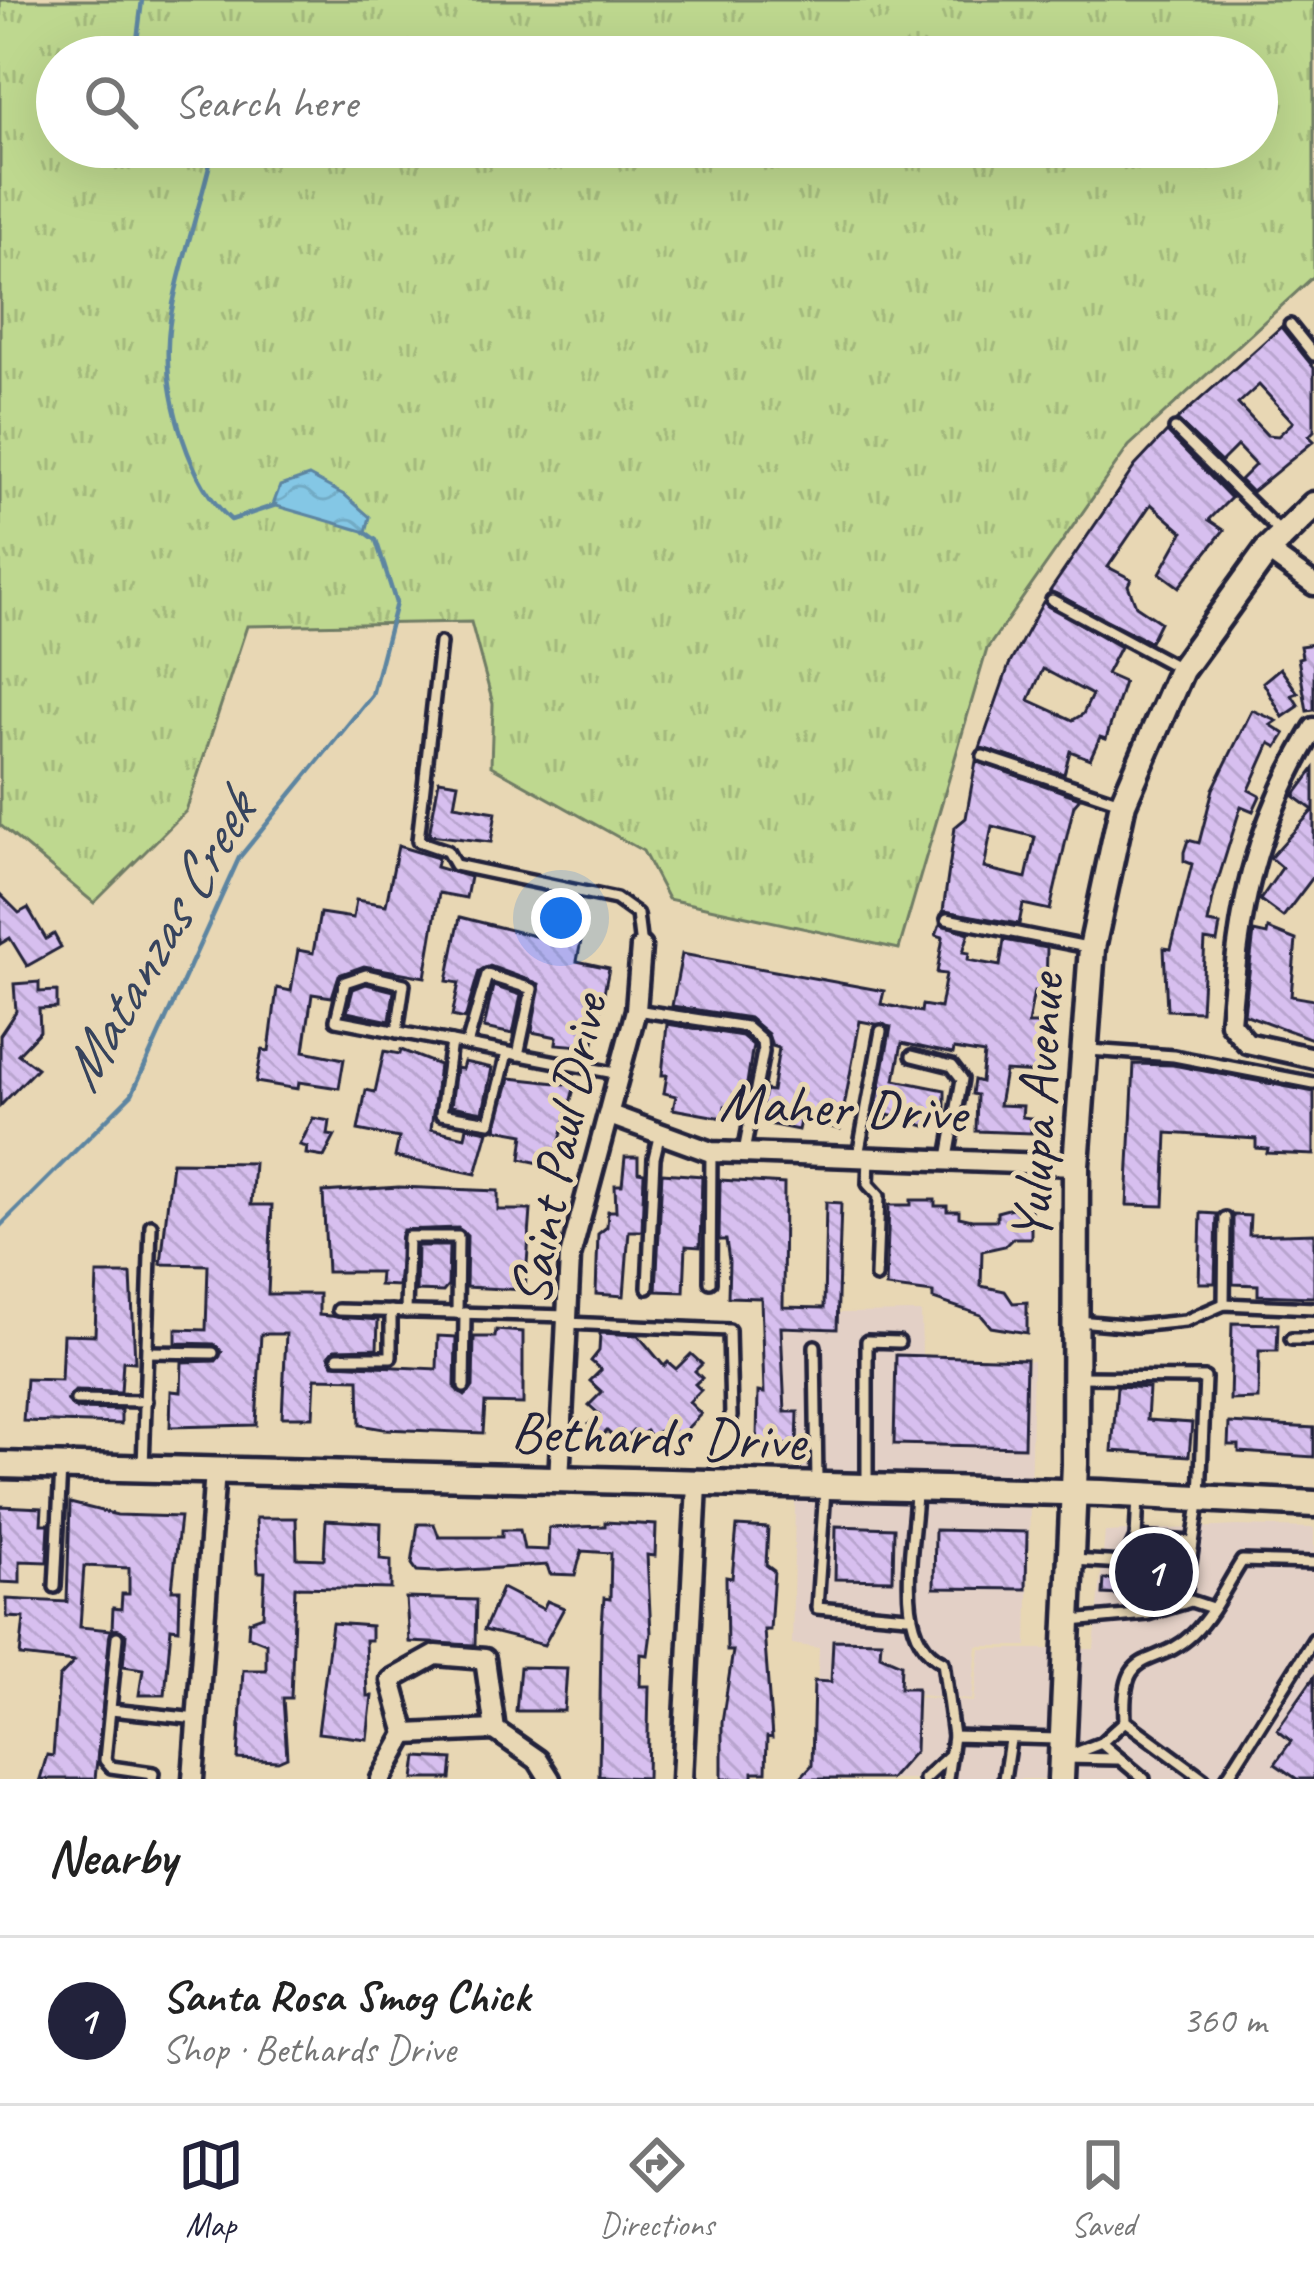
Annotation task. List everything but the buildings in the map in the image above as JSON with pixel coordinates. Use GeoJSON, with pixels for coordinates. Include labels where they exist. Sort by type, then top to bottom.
{"type":"FeatureCollection","features":[{"type":"Feature","properties":{"kind":"street","name":"Yulupa Avenue"},"geometry":{"type":"LineString","coordinates":[[1063,1759],[1078,1321],[1076,1165],[1092,948],[1123,803],[1181,670],[1275,543],[1314,505]]}},
{"type":"Feature","properties":{"kind":"street"},"geometry":{"type":"LineString","coordinates":[[1275,543],[1314,585]]}},
{"type":"Feature","properties":{"kind":"street"},"geometry":{"type":"LineString","coordinates":[[1314,728],[1276,793],[1240,910],[1230,1023],[1247,1043],[1314,1058]]}},
{"type":"Feature","properties":{"kind":"street","name":"Saint Paul Drive"},"geometry":{"type":"LineString","coordinates":[[559,1481],[570,1257],[636,1010],[640,947]]}},
{"type":"Feature","properties":{"kind":"street","name":"Maher Drive"},"geometry":{"type":"LineString","coordinates":[[610,1114],[711,1152],[1076,1165]]}},
{"type":"Feature","properties":{"kind":"street","name":"Bethards Drive"},"geometry":{"type":"LineString","coordinates":[[0,1465],[1074,1492],[1314,1504]]}},
{"type":"Feature","properties":{"kind":"street"},"geometry":{"type":"LineString","coordinates":[[193,1779],[215,1471]]}},
{"type":"Feature","properties":{"kind":"street"},"geometry":{"type":"LineString","coordinates":[[682,1779],[697,1486]]}},
{"type":"Feature","properties":{"kind":"street"},"geometry":{"type":"LineString","coordinates":[[381,1779],[406,1734],[391,1680],[436,1655],[485,1660],[495,1730]]}},
{"type":"Feature","properties":{"kind":"street"},"geometry":{"type":"LineString","coordinates":[[406,1734],[495,1730],[538,1760],[550,1779]]}},
{"type":"Feature","properties":{"kind":"lane"},"geometry":{"type":"LineString","coordinates":[[1290,325],[1314,355]]}},
{"type":"Feature","properties":{"kind":"lane"},"geometry":{"type":"LineString","coordinates":[[1175,429],[1275,543]]}},
{"type":"Feature","properties":{"kind":"lane"},"geometry":{"type":"LineString","coordinates":[[1052,599],[1181,670]]}},
{"type":"Feature","properties":{"kind":"lane","name":"Saint Paul Drive"},"geometry":{"type":"LineString","coordinates":[[440,643],[418,841],[447,851],[455,865],[616,899],[637,914],[640,947]]}},
{"type":"Feature","properties":{"kind":"lane"},"geometry":{"type":"LineString","coordinates":[[983,756],[1123,803]]}},
{"type":"Feature","properties":{"kind":"lane"},"geometry":{"type":"LineString","coordinates":[[947,919],[1092,948]]}},
{"type":"Feature","properties":{"kind":"lane"},"geometry":{"type":"LineString","coordinates":[[397,1031],[404,984],[366,975],[345,982],[336,1020],[620,1074]]}},
{"type":"Feature","properties":{"kind":"lane"},"geometry":{"type":"LineString","coordinates":[[451,1042],[441,1114],[490,1122],[532,988],[487,976],[467,1045]]}},
{"type":"Feature","properties":{"kind":"lane"},"geometry":{"type":"LineString","coordinates":[[636,1010],[746,1027],[759,1036],[763,1052],[744,1152]]}},
{"type":"Feature","properties":{"kind":"lane"},"geometry":{"type":"LineString","coordinates":[[876,1277],[879,1196],[868,1184],[863,1156],[881,1031]]}},
{"type":"Feature","properties":{"kind":"lane"},"geometry":{"type":"LineString","coordinates":[[1083,1049],[1174,1055],[1314,1083]]}},
{"type":"Feature","properties":{"kind":"lane"},"geometry":{"type":"LineString","coordinates":[[912,1056],[952,1066],[962,1079],[948,1157]]}},
{"type":"Feature","properties":{"kind":"lane"},"geometry":{"type":"LineString","coordinates":[[648,1288],[654,1158],[661,1131]]}},
{"type":"Feature","properties":{"kind":"lane"},"geometry":{"type":"LineString","coordinates":[[710,1282],[711,1152]]}},
{"type":"Feature","properties":{"kind":"lane"},"geometry":{"type":"LineString","coordinates":[[1224,1304],[1225,1218]]}},
{"type":"Feature","properties":{"kind":"lane"},"geometry":{"type":"LineString","coordinates":[[143,1468],[151,1225]]}},
{"type":"Feature","properties":{"kind":"lane"},"geometry":{"type":"LineString","coordinates":[[406,1312],[409,1238],[458,1238],[464,1387]]}},
{"type":"Feature","properties":{"kind":"lane"},"geometry":{"type":"LineString","coordinates":[[1078,1321],[1135,1327],[1185,1321],[1224,1304],[1314,1308]]}},
{"type":"Feature","properties":{"kind":"lane"},"geometry":{"type":"LineString","coordinates":[[338,1310],[729,1330],[731,1417]]}},
{"type":"Feature","properties":{"kind":"lane"},"geometry":{"type":"LineString","coordinates":[[338,1357],[391,1358],[392,1311]]}},
{"type":"Feature","properties":{"kind":"lane"},"geometry":{"type":"LineString","coordinates":[[1291,1339],[1314,1339]]}},
{"type":"Feature","properties":{"kind":"lane"},"geometry":{"type":"LineString","coordinates":[[867,1490],[867,1341],[899,1342]]}},
{"type":"Feature","properties":{"kind":"lane"},"geometry":{"type":"LineString","coordinates":[[815,1346],[821,1489],[817,1608],[907,1616]]}},
{"type":"Feature","properties":{"kind":"lane"},"geometry":{"type":"LineString","coordinates":[[148,1352],[213,1353]]}},
{"type":"Feature","properties":{"kind":"lane"},"geometry":{"type":"LineString","coordinates":[[1076,1377],[1205,1378],[1200,1497],[1184,1603]]}},
{"type":"Feature","properties":{"kind":"lane"},"geometry":{"type":"LineString","coordinates":[[76,1400],[146,1402]]}},
{"type":"Feature","properties":{"kind":"lane"},"geometry":{"type":"LineString","coordinates":[[55,1586],[61,1467]]}},
{"type":"Feature","properties":{"kind":"lane"},"geometry":{"type":"LineString","coordinates":[[916,1491],[907,1616],[926,1654],[943,1662],[953,1736],[947,1779]]}},
{"type":"Feature","properties":{"kind":"lane"},"geometry":{"type":"LineString","coordinates":[[1070,1560],[1124,1563],[1136,1538],[1138,1496]]}},
{"type":"Feature","properties":{"kind":"lane"},"geometry":{"type":"LineString","coordinates":[[1136,1538],[1191,1543]]}},
{"type":"Feature","properties":{"kind":"lane"},"geometry":{"type":"LineString","coordinates":[[1063,1759],[1101,1744],[1125,1721],[1123,1688],[1130,1674],[1152,1654],[1175,1649],[1197,1630],[1243,1561],[1314,1563]]}},
{"type":"Feature","properties":{"kind":"lane"},"geometry":{"type":"LineString","coordinates":[[1069,1621],[1148,1614],[1184,1603],[1212,1608]]}},
{"type":"Feature","properties":{"kind":"lane"},"geometry":{"type":"LineString","coordinates":[[117,1637],[105,1760],[111,1767],[152,1773],[152,1779]]}},
{"type":"Feature","properties":{"kind":"lane"},"geometry":{"type":"LineString","coordinates":[[1226,1779],[1314,1639]]}},
{"type":"Feature","properties":{"kind":"lane"},"geometry":{"type":"LineString","coordinates":[[111,1710],[197,1719]]}},
{"type":"Feature","properties":{"kind":"lane"},"geometry":{"type":"LineString","coordinates":[[1125,1721],[1204,1779]]}},
{"type":"Feature","properties":{"kind":"lane"},"geometry":{"type":"LineString","coordinates":[[953,1736],[1010,1739],[1063,1759],[1117,1760]]}},
{"type":"Feature","properties":{"kind":"lane"},"geometry":{"type":"LineString","coordinates":[[1004,1779],[1010,1739]]}},
{"type":"Feature","properties":{"kind":"lane"},"geometry":{"type":"LineString","coordinates":[[1101,1744],[1144,1779]]}},
{"type":"Feature","properties":{"kind":"lane"},"geometry":{"type":"LineString","coordinates":[[924,1779],[951,1754]]}},
{"type":"Feature","properties":{"kind":"shaded area"},"geometry":{"type":"Polygon","coordinates":[[[921,1312],[922,1355],[1033,1361],[1027,1646],[977,1646],[972,1700],[817,1685],[819,1648],[792,1644],[796,1459],[761,1458],[764,1314],[921,1312]]]}},
{"type":"Feature","properties":{"kind":"shaded area"},"geometry":{"type":"Polygon","coordinates":[[[1314,1528],[1314,1779],[807,1779],[815,1772],[817,1688],[974,1702],[980,1649],[1094,1649],[1105,1532],[1314,1528]]]}},
{"type":"Feature","properties":{"kind":"green space"},"geometry":{"type":"Polygon","coordinates":[[[0,0],[1314,0],[1314,276],[1129,446],[987,649],[899,949],[668,899],[643,851],[491,766],[493,704],[471,622],[247,626],[186,811],[94,903],[0,825],[0,0]]]}},
{"type":"Feature","properties":{"kind":"water"},"geometry":{"type":"Polygon","coordinates":[[[309,476],[346,496],[370,517],[366,532],[273,505],[280,486],[309,476]]]}},
{"type":"Feature","properties":{"kind":"waterway","name":"Matanzas Creek"},"geometry":{"type":"LineString","coordinates":[[138,36],[142,0]]}},
{"type":"Feature","properties":{"kind":"waterway","name":"Matanzas Creek"},"geometry":{"type":"LineString","coordinates":[[209,168],[170,324],[171,389],[192,462],[216,504],[231,520],[276,505]]}},
{"type":"Feature","properties":{"kind":"waterway","name":"Matanzas Creek"},"geometry":{"type":"LineString","coordinates":[[0,1226],[132,1094],[239,858],[372,695],[396,603],[376,540],[365,532]]}},
{"type":"Feature","properties":{"kind":"place","name":"Santa Rosa Smog Chick"},"geometry":{"type":"Point","coordinates":[1154,1572]}}]}
